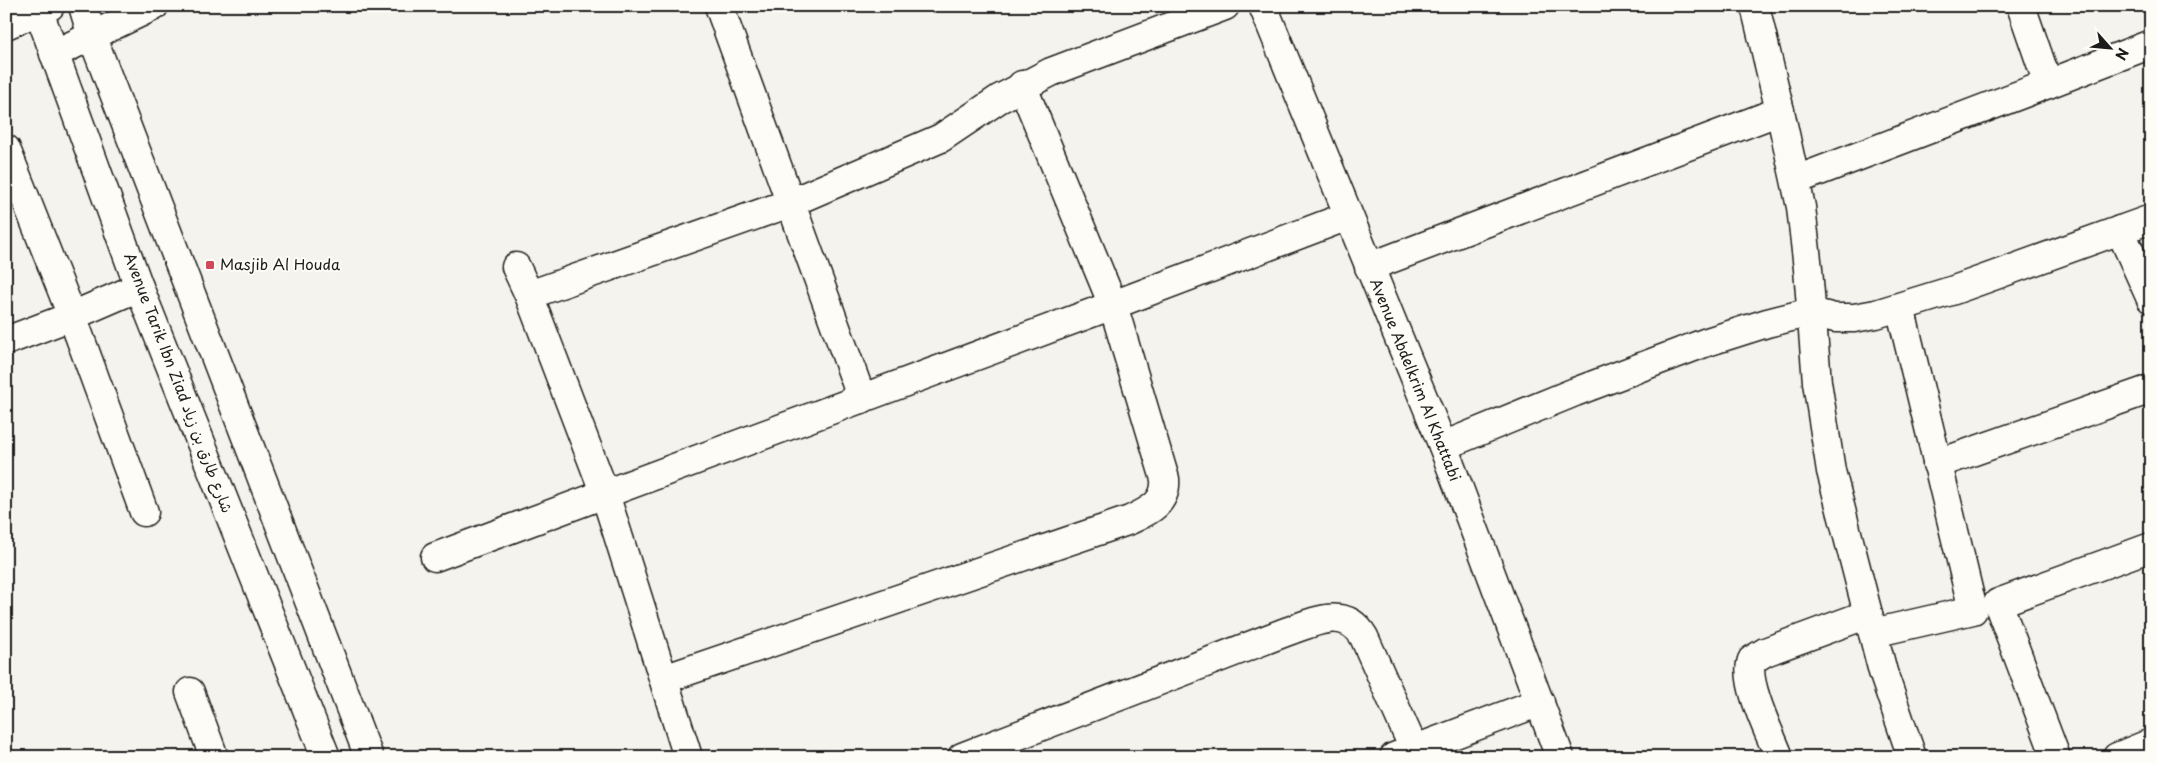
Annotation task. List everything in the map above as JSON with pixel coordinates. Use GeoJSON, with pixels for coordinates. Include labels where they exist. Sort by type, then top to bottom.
{"type":"FeatureCollection","features":[{"type":"Feature","properties":{"kind":"street"},"geometry":{"type":"LineString","coordinates":[[83,6],[92,36],[369,757]]}},
{"type":"Feature","properties":{"kind":"street"},"geometry":{"type":"LineString","coordinates":[[54,54],[154,6]]}},
{"type":"Feature","properties":{"kind":"street"},"geometry":{"type":"LineString","coordinates":[[719,6],[862,398]]}},
{"type":"Feature","properties":{"kind":"street"},"geometry":{"type":"LineString","coordinates":[[530,295],[790,203],[941,138],[1022,85],[1051,72],[1225,6]]}},
{"type":"Feature","properties":{"kind":"street"},"geometry":{"type":"LineString","coordinates":[[1755,6],[1796,180],[1807,260],[1817,382],[1831,471],[1883,672],[1912,757]]}},
{"type":"Feature","properties":{"kind":"street"},"geometry":{"type":"LineString","coordinates":[[2021,6],[2048,84]]}},
{"type":"Feature","properties":{"kind":"street"},"geometry":{"type":"LineString","coordinates":[[6,25],[42,8]]}},
{"type":"Feature","properties":{"kind":"street","name":"Avenue Tarik Ibn Ziad شارع طارق بن زياد"},"geometry":{"type":"LineString","coordinates":[[42,8],[54,54],[139,287],[326,757]]}},
{"type":"Feature","properties":{"kind":"street","name":"Avenue Abdelkrim Al Khattabi"},"geometry":{"type":"LineString","coordinates":[[1268,8],[1348,216],[1443,446],[1560,757]]}},
{"type":"Feature","properties":{"kind":"street"},"geometry":{"type":"LineString","coordinates":[[1796,180],[2151,44]]}},
{"type":"Feature","properties":{"kind":"street"},"geometry":{"type":"LineString","coordinates":[[664,679],[1130,520],[1148,511],[1159,502],[1166,487],[1165,479],[1113,305],[1022,85]]}},
{"type":"Feature","properties":{"kind":"street"},"geometry":{"type":"LineString","coordinates":[[1369,267],[1780,111]]}},
{"type":"Feature","properties":{"kind":"street"},"geometry":{"type":"LineString","coordinates":[[6,149],[72,316],[144,512]]}},
{"type":"Feature","properties":{"kind":"street"},"geometry":{"type":"LineString","coordinates":[[435,557],[1348,216]]}},
{"type":"Feature","properties":{"kind":"street"},"geometry":{"type":"LineString","coordinates":[[1443,446],[1575,392],[1707,342],[1767,322],[1811,312],[1835,318],[1854,318],[1900,307],[2151,219]]}},
{"type":"Feature","properties":{"kind":"street"},"geometry":{"type":"LineString","coordinates":[[2120,230],[2151,300]]}},
{"type":"Feature","properties":{"kind":"street"},"geometry":{"type":"LineString","coordinates":[[516,267],[530,295],[605,494],[688,757]]}},
{"type":"Feature","properties":{"kind":"street"},"geometry":{"type":"LineString","coordinates":[[6,342],[139,287]]}},
{"type":"Feature","properties":{"kind":"street"},"geometry":{"type":"LineString","coordinates":[[1900,307],[1937,464],[1986,606],[2056,757]]}},
{"type":"Feature","properties":{"kind":"street"},"geometry":{"type":"LineString","coordinates":[[1937,464],[2151,389]]}},
{"type":"Feature","properties":{"kind":"street"},"geometry":{"type":"LineString","coordinates":[[1779,757],[1755,693],[1750,673],[1752,660],[1765,652],[1870,624],[1986,606],[2151,547]]}},
{"type":"Feature","properties":{"kind":"street"},"geometry":{"type":"LineString","coordinates":[[962,757],[1283,633],[1325,619],[1338,618],[1351,621],[1361,631],[1404,753],[1540,702]]}},
{"type":"Feature","properties":{"kind":"street"},"geometry":{"type":"LineString","coordinates":[[190,692],[214,757]]}},
{"type":"Feature","properties":{"kind":"street"},"geometry":{"type":"LineString","coordinates":[[2117,757],[2151,742]]}},
{"type":"Feature","properties":{"kind":"place","name":"Masjib Al Houda"},"geometry":{"type":"Point","coordinates":[210,265]}}]}
